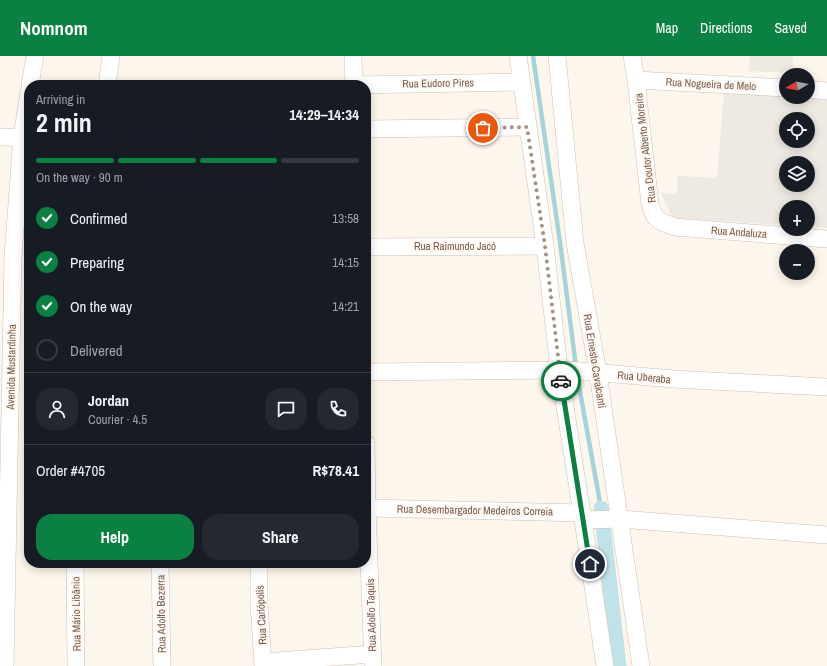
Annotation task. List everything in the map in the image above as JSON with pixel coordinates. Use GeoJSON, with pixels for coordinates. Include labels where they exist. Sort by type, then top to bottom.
{"type":"FeatureCollection","features":[{"type":"Feature","properties":{"kind":"street"},"geometry":{"type":"LineString","coordinates":[[31,80],[35,56]]}},
{"type":"Feature","properties":{"kind":"street"},"geometry":{"type":"LineString","coordinates":[[108,80],[111,56]]}},
{"type":"Feature","properties":{"kind":"street"},"geometry":{"type":"LineString","coordinates":[[353,56],[355,80]]}},
{"type":"Feature","properties":{"kind":"street"},"geometry":{"type":"LineString","coordinates":[[518,56],[605,666]]}},
{"type":"Feature","properties":{"kind":"street","name":"Rua Ernesto Cavalcanti"},"geometry":{"type":"LineString","coordinates":[[557,56],[575,243],[595,372],[614,520],[641,666]]}},
{"type":"Feature","properties":{"kind":"street","name":"Rua Doutor Alberto Moreira"},"geometry":{"type":"LineString","coordinates":[[632,56],[650,204],[655,217],[662,222],[675,227]]}},
{"type":"Feature","properties":{"kind":"street","name":"Rua Nogueira de Melo"},"geometry":{"type":"LineString","coordinates":[[636,80],[779,88]]}},
{"type":"Feature","properties":{"kind":"street","name":"Rua Eudoro Pires"},"geometry":{"type":"LineString","coordinates":[[371,85],[521,82]]}},
{"type":"Feature","properties":{"kind":"street"},"geometry":{"type":"LineString","coordinates":[[815,89],[827,90]]}},
{"type":"Feature","properties":{"kind":"street"},"geometry":{"type":"LineString","coordinates":[[371,129],[527,127]]}},
{"type":"Feature","properties":{"kind":"street"},"geometry":{"type":"LineString","coordinates":[[0,137],[24,138]]}},
{"type":"Feature","properties":{"kind":"street","name":"Avenida Mustardinha"},"geometry":{"type":"LineString","coordinates":[[5,666],[3,644],[13,257],[24,156]]}},
{"type":"Feature","properties":{"kind":"street","name":"Rua Andaluza"},"geometry":{"type":"LineString","coordinates":[[675,227],[827,239]]}},
{"type":"Feature","properties":{"kind":"street","name":"Rua Raimundo Jacó"},"geometry":{"type":"LineString","coordinates":[[371,247],[545,246]]}},
{"type":"Feature","properties":{"kind":"street","name":"Rua Uberaba"},"geometry":{"type":"LineString","coordinates":[[371,372],[563,370],[673,379],[827,387]]}},
{"type":"Feature","properties":{"kind":"street","name":"Rua Desembargador Medeiros Correia"},"geometry":{"type":"LineString","coordinates":[[371,508],[614,520]]}},
{"type":"Feature","properties":{"kind":"street"},"geometry":{"type":"LineString","coordinates":[[614,520],[827,535]]}},
{"type":"Feature","properties":{"kind":"street","name":"Rua Mário Libânio"},"geometry":{"type":"LineString","coordinates":[[75,568],[76,666]]}},
{"type":"Feature","properties":{"kind":"street","name":"Rua Adolfo Bezerra"},"geometry":{"type":"LineString","coordinates":[[160,568],[162,666]]}},
{"type":"Feature","properties":{"kind":"street","name":"Rua Carlópolis"},"geometry":{"type":"LineString","coordinates":[[259,568],[259,603],[263,664]]}},
{"type":"Feature","properties":{"kind":"street","name":"Rua Adolfo Taquis"},"geometry":{"type":"LineString","coordinates":[[369,568],[373,660]]}},
{"type":"Feature","properties":{"kind":"street"},"geometry":{"type":"LineString","coordinates":[[263,664],[373,660]]}},
{"type":"Feature","properties":{"kind":"shaded area"},"geometry":{"type":"Polygon","coordinates":[[[750,56],[793,56],[793,68],[779,68],[779,72],[749,71],[750,56]]]}},
{"type":"Feature","properties":{"kind":"shaded area"},"geometry":{"type":"Polygon","coordinates":[[[724,93],[779,96],[779,104],[815,104],[815,98],[827,99],[827,228],[815,227],[815,200],[779,200],[779,225],[673,218],[661,193],[677,194],[677,176],[717,178],[724,93]]]}},
{"type":"Feature","properties":{"kind":"waterway"},"geometry":{"type":"LineString","coordinates":[[533,56],[560,242],[576,367]]}},
{"type":"Feature","properties":{"kind":"waterway"},"geometry":{"type":"LineString","coordinates":[[577,375],[601,508]]}},
{"type":"Feature","properties":{"kind":"waterway"},"geometry":{"type":"LineString","coordinates":[[601,508],[619,666]]}},
{"type":"Feature","properties":{"kind":"way so far"},"geometry":{"type":"LineString","coordinates":[[483,128],[527,127],[545,246],[561,381]]}},
{"type":"Feature","properties":{"kind":"route"},"geometry":{"type":"LineString","coordinates":[[561,381],[590,564]]}}]}
